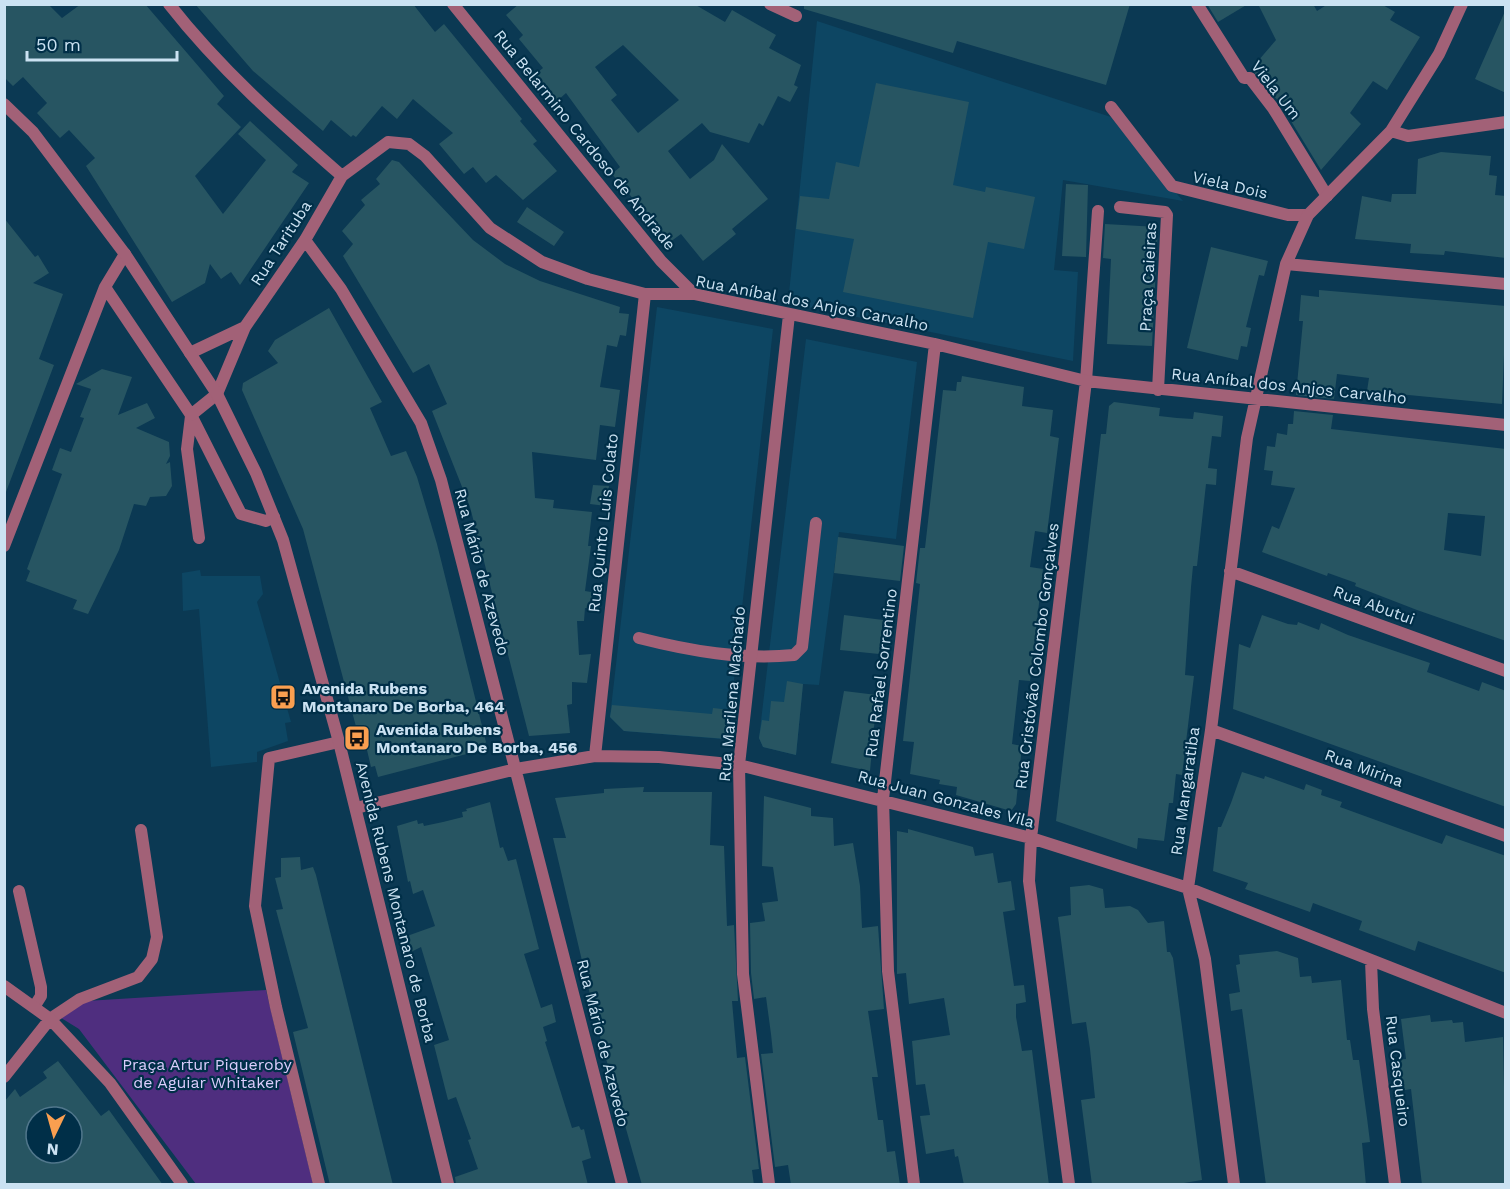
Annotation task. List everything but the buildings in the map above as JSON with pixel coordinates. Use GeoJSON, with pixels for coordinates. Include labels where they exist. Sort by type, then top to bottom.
{"type":"FeatureCollection","features":[{"type":"Feature","properties":{"kind":"street"},"geometry":{"type":"LineString","coordinates":[[168,4],[201,45],[246,91],[342,176]]}},
{"type":"Feature","properties":{"kind":"street","name":"Rua Belarmino Cardoso de Andrade"},"geometry":{"type":"LineString","coordinates":[[453,4],[661,261],[694,294]]}},
{"type":"Feature","properties":{"kind":"street"},"geometry":{"type":"LineString","coordinates":[[770,4],[796,16]]}},
{"type":"Feature","properties":{"kind":"street","name":"Viela Um"},"geometry":{"type":"LineString","coordinates":[[1197,4],[1244,78],[1250,78],[1273,108],[1327,196]]}},
{"type":"Feature","properties":{"kind":"street"},"geometry":{"type":"LineString","coordinates":[[1308,215],[1391,131],[1438,54],[1462,4]]}},
{"type":"Feature","properties":{"kind":"street","name":"Avenida Rubens Montanaro de Borba"},"geometry":{"type":"LineString","coordinates":[[4,104],[33,132],[125,254],[217,394],[256,473],[274,517],[339,742],[448,1185]]}},
{"type":"Feature","properties":{"kind":"street","name":"Viela Dois"},"geometry":{"type":"LineString","coordinates":[[1111,107],[1172,186],[1279,213],[1308,215]]}},
{"type":"Feature","properties":{"kind":"street"},"geometry":{"type":"LineString","coordinates":[[1391,131],[1408,136],[1506,122]]}},
{"type":"Feature","properties":{"kind":"street","name":"Rua Aníbal dos Anjos Carvalho"},"geometry":{"type":"LineString","coordinates":[[342,176],[388,142],[409,144],[425,156],[490,228],[515,246],[551,265],[588,279],[645,294],[694,294],[935,344],[1086,381],[1506,425]]}},
{"type":"Feature","properties":{"kind":"street","name":"Rua Tarituba"},"geometry":{"type":"LineString","coordinates":[[217,394],[245,327],[305,240],[342,176]]}},
{"type":"Feature","properties":{"kind":"street","name":"Praça Caieiras"},"geometry":{"type":"LineString","coordinates":[[1120,207],[1165,212],[1167,215],[1158,390]]}},
{"type":"Feature","properties":{"kind":"street","name":"Rua Cristóvão Colombo Gonçalves"},"geometry":{"type":"LineString","coordinates":[[1069,1185],[1029,881],[1031,838],[1086,381],[1098,211]]}},
{"type":"Feature","properties":{"kind":"street","name":"Rua Mangaratiba"},"geometry":{"type":"LineString","coordinates":[[1234,1185],[1204,959],[1188,888],[1254,400],[1286,264],[1308,215]]}},
{"type":"Feature","properties":{"kind":"street","name":"Rua Mário de Azevedo"},"geometry":{"type":"LineString","coordinates":[[305,240],[341,289],[421,423],[441,480],[622,1185]]}},
{"type":"Feature","properties":{"kind":"street"},"geometry":{"type":"LineString","coordinates":[[4,546],[105,287],[125,254]]}},
{"type":"Feature","properties":{"kind":"street"},"geometry":{"type":"LineString","coordinates":[[1286,264],[1506,284]]}},
{"type":"Feature","properties":{"kind":"street"},"geometry":{"type":"LineString","coordinates":[[105,287],[191,414],[241,513],[255,520],[266,521],[274,517]]}},
{"type":"Feature","properties":{"kind":"street","name":"Rua Quinto Luis Colato"},"geometry":{"type":"LineString","coordinates":[[596,756],[645,294]]}},
{"type":"Feature","properties":{"kind":"street","name":"Rua Marilena Machado"},"geometry":{"type":"LineString","coordinates":[[769,1185],[743,974],[739,765],[789,315]]}},
{"type":"Feature","properties":{"kind":"street"},"geometry":{"type":"LineString","coordinates":[[190,353],[245,327]]}},
{"type":"Feature","properties":{"kind":"street","name":"Rua Rafael Sorrentino"},"geometry":{"type":"LineString","coordinates":[[914,1185],[888,971],[882,799],[935,344]]}},
{"type":"Feature","properties":{"kind":"street"},"geometry":{"type":"LineString","coordinates":[[199,538],[187,449],[191,414],[217,394]]}},
{"type":"Feature","properties":{"kind":"street"},"geometry":{"type":"LineString","coordinates":[[639,638],[693,651],[751,656],[794,655],[802,647],[816,523]]}},
{"type":"Feature","properties":{"kind":"street","name":"Rua Abutui"},"geometry":{"type":"LineString","coordinates":[[1230,571],[1506,671]]}},
{"type":"Feature","properties":{"kind":"street","name":"Rua Mirina"},"geometry":{"type":"LineString","coordinates":[[1211,730],[1506,836]]}},
{"type":"Feature","properties":{"kind":"street"},"geometry":{"type":"LineString","coordinates":[[320,1185],[276,1007],[255,906],[269,758],[339,742]]}},
{"type":"Feature","properties":{"kind":"street","name":"Rua Juan Gonzales Vila"},"geometry":{"type":"LineString","coordinates":[[356,808],[516,769],[596,756],[659,757],[739,765],[1031,838],[1188,888],[1506,1013]]}},
{"type":"Feature","properties":{"kind":"street"},"geometry":{"type":"LineString","coordinates":[[4,1077],[50,1019],[80,999],[138,977],[152,959],[157,937],[141,830]]}},
{"type":"Feature","properties":{"kind":"street"},"geometry":{"type":"LineString","coordinates":[[19,891],[41,987],[41,996],[34,1007]]}},
{"type":"Feature","properties":{"kind":"street","name":"Rua Casqueiro"},"geometry":{"type":"LineString","coordinates":[[1371,961],[1374,1009],[1395,1185]]}},
{"type":"Feature","properties":{"kind":"street"},"geometry":{"type":"LineString","coordinates":[[4,986],[50,1019],[110,1083],[182,1185]]}},
{"type":"Feature","properties":{"kind":"shaded area"},"geometry":{"type":"Polygon","coordinates":[[[817,21],[1111,117],[1183,201],[1063,180],[1054,270],[1078,272],[1073,361],[788,303],[817,21]]]}},
{"type":"Feature","properties":{"kind":"shaded area"},"geometry":{"type":"Polygon","coordinates":[[[657,307],[773,329],[728,734],[723,739],[624,731],[610,717],[657,307]]]}},
{"type":"Feature","properties":{"kind":"shaded area"},"geometry":{"type":"Polygon","coordinates":[[[806,339],[917,362],[896,539],[839,532],[819,685],[803,684],[796,755],[763,747],[759,738],[806,339]]]}},
{"type":"Feature","properties":{"kind":"shaded area"},"geometry":{"type":"Polygon","coordinates":[[[200,570],[201,576],[260,576],[263,594],[257,602],[291,722],[285,723],[288,741],[257,752],[257,762],[211,767],[199,609],[183,611],[182,573],[200,570]]]}},
{"type":"Feature","properties":{"kind":"green space","name":"Praça Artur Piqueroby de Aguiar Whitaker"},"geometry":{"type":"Polygon","coordinates":[[[266,990],[313,1184],[196,1184],[79,1029],[58,1016],[86,1001],[266,990]]]}},
{"type":"Feature","properties":{"kind":"place","name":"Avenida Rubens Montanaro De Borba, 464"},"geometry":{"type":"Point","coordinates":[283,697]}},
{"type":"Feature","properties":{"kind":"place","name":"Avenida Rubens Montanaro De Borba, 456"},"geometry":{"type":"Point","coordinates":[357,738]}}]}
